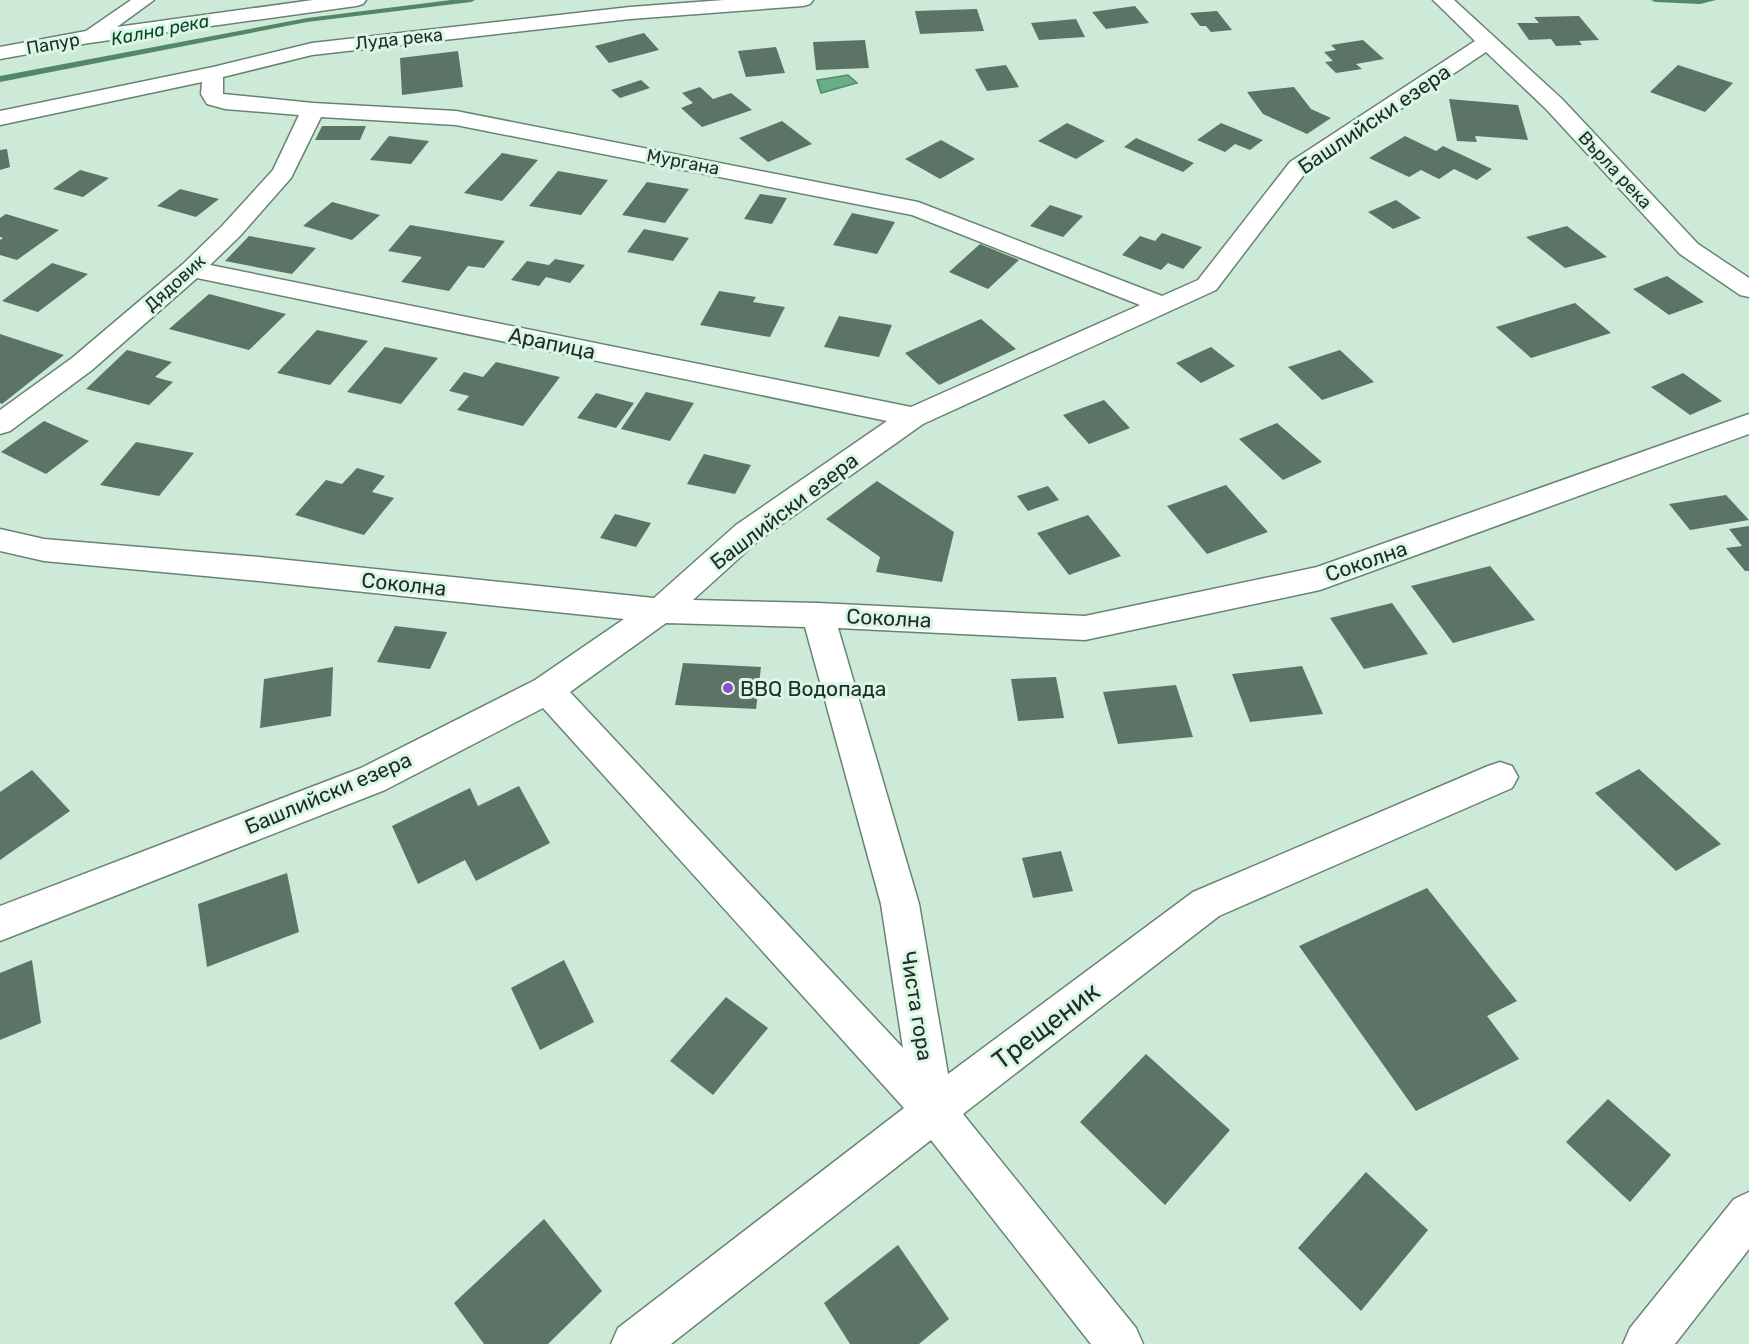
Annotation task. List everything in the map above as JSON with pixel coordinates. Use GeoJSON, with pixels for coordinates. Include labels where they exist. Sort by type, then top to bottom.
{"type":"FeatureCollection","features":[{"type":"Feature","properties":{"kind":"street"},"geometry":{"type":"LineString","coordinates":[[89,37],[144,0]]}},
{"type":"Feature","properties":{"kind":"street","name":"Папур"},"geometry":{"type":"LineString","coordinates":[[0,53],[89,37],[356,0]]}},
{"type":"Feature","properties":{"kind":"street","name":"Луда река"},"geometry":{"type":"LineString","coordinates":[[0,118],[213,73],[312,49],[630,13],[803,0]]}},
{"type":"Feature","properties":{"kind":"street","name":"Върла река"},"geometry":{"type":"LineString","coordinates":[[1443,0],[1554,104],[1689,249],[1749,288]]}},
{"type":"Feature","properties":{"kind":"street","name":"Башлийски езера"},"geometry":{"type":"LineString","coordinates":[[0,924],[373,779],[547,690],[660,611],[747,533],[913,417],[1207,285],[1298,167],[1487,42]]}},
{"type":"Feature","properties":{"kind":"street","name":"Мургана"},"geometry":{"type":"LineString","coordinates":[[213,73],[212,94],[215,99],[313,110],[456,118],[918,208],[1162,305]]}},
{"type":"Feature","properties":{"kind":"street","name":"Дядовик"},"geometry":{"type":"LineString","coordinates":[[0,424],[82,364],[192,269],[231,231],[283,173],[313,110]]}},
{"type":"Feature","properties":{"kind":"street","name":"Арапица"},"geometry":{"type":"LineString","coordinates":[[192,269],[913,417]]}},
{"type":"Feature","properties":{"kind":"street","name":"Соколна"},"geometry":{"type":"LineString","coordinates":[[0,540],[44,550],[259,569],[660,611],[818,615],[1085,628],[1320,578],[1749,424]]}},
{"type":"Feature","properties":{"kind":"street","name":"Чиста гора"},"geometry":{"type":"LineString","coordinates":[[818,615],[900,904],[934,1110],[1120,1344]]}},
{"type":"Feature","properties":{"kind":"street"},"geometry":{"type":"LineString","coordinates":[[547,690],[934,1110]]}},
{"type":"Feature","properties":{"kind":"street","name":"Трещеник"},"geometry":{"type":"LineString","coordinates":[[634,1344],[934,1110],[1206,904],[1500,777]]}},
{"type":"Feature","properties":{"kind":"street"},"geometry":{"type":"LineString","coordinates":[[1646,1344],[1749,1214]]}},
{"type":"Feature","properties":{"kind":"shaded area"},"geometry":{"type":"Polygon","coordinates":[[[848,75],[857,83],[821,93],[817,80],[848,75]]]}},
{"type":"Feature","properties":{"kind":"building"},"geometry":{"type":"Polygon","coordinates":[[[1135,6],[1149,23],[1106,29],[1092,12],[1135,6]]]}},
{"type":"Feature","properties":{"kind":"building"},"geometry":{"type":"Polygon","coordinates":[[[977,9],[984,31],[920,34],[915,11],[977,9]]]}},
{"type":"Feature","properties":{"kind":"building"},"geometry":{"type":"Polygon","coordinates":[[[1217,11],[1232,30],[1211,32],[1206,26],[1200,26],[1190,13],[1217,11]]]}},
{"type":"Feature","properties":{"kind":"building"},"geometry":{"type":"Polygon","coordinates":[[[1579,16],[1599,40],[1579,41],[1582,45],[1556,46],[1551,39],[1529,40],[1517,23],[1539,23],[1534,17],[1579,16]]]}},
{"type":"Feature","properties":{"kind":"building"},"geometry":{"type":"Polygon","coordinates":[[[1076,19],[1085,37],[1039,40],[1031,23],[1076,19]]]}},
{"type":"Feature","properties":{"kind":"building"},"geometry":{"type":"Polygon","coordinates":[[[644,33],[659,50],[609,63],[595,46],[644,33]]]}},
{"type":"Feature","properties":{"kind":"building"},"geometry":{"type":"Polygon","coordinates":[[[865,40],[869,68],[816,70],[813,42],[865,40]]]}},
{"type":"Feature","properties":{"kind":"building"},"geometry":{"type":"Polygon","coordinates":[[[1363,40],[1384,59],[1356,64],[1362,69],[1336,73],[1325,62],[1333,61],[1324,52],[1336,50],[1331,45],[1363,40]]]}},
{"type":"Feature","properties":{"kind":"building"},"geometry":{"type":"Polygon","coordinates":[[[776,47],[785,73],[746,77],[738,51],[776,47]]]}},
{"type":"Feature","properties":{"kind":"building"},"geometry":{"type":"Polygon","coordinates":[[[458,51],[463,87],[402,95],[400,58],[458,51]]]}},
{"type":"Feature","properties":{"kind":"building"},"geometry":{"type":"Polygon","coordinates":[[[1006,65],[1019,87],[987,91],[975,69],[1006,65]]]}},
{"type":"Feature","properties":{"kind":"building"},"geometry":{"type":"Polygon","coordinates":[[[1678,65],[1733,83],[1705,112],[1650,92],[1678,65]]]}},
{"type":"Feature","properties":{"kind":"building"},"geometry":{"type":"Polygon","coordinates":[[[641,80],[650,88],[620,98],[611,90],[641,80]]]}},
{"type":"Feature","properties":{"kind":"building"},"geometry":{"type":"Polygon","coordinates":[[[700,87],[713,99],[731,93],[752,110],[702,127],[681,108],[693,103],[682,93],[700,87]]]}},
{"type":"Feature","properties":{"kind":"building"},"geometry":{"type":"Polygon","coordinates":[[[1294,87],[1311,109],[1331,118],[1307,134],[1263,114],[1247,92],[1294,87]]]}},
{"type":"Feature","properties":{"kind":"building"},"geometry":{"type":"Polygon","coordinates":[[[1449,99],[1518,105],[1528,140],[1475,136],[1477,142],[1457,141],[1449,99]]]}},
{"type":"Feature","properties":{"kind":"building"},"geometry":{"type":"Polygon","coordinates":[[[782,121],[812,144],[768,162],[739,138],[782,121]]]}},
{"type":"Feature","properties":{"kind":"building"},"geometry":{"type":"Polygon","coordinates":[[[1067,123],[1105,141],[1076,159],[1038,141],[1067,123]]]}},
{"type":"Feature","properties":{"kind":"building"},"geometry":{"type":"Polygon","coordinates":[[[1221,123],[1263,140],[1250,150],[1235,144],[1225,152],[1197,140],[1221,123]]]}},
{"type":"Feature","properties":{"kind":"building"},"geometry":{"type":"Polygon","coordinates":[[[322,126],[366,126],[360,140],[315,140],[322,126]]]}},
{"type":"Feature","properties":{"kind":"building"},"geometry":{"type":"Polygon","coordinates":[[[389,136],[429,141],[411,164],[370,160],[389,136]]]}},
{"type":"Feature","properties":{"kind":"building"},"geometry":{"type":"Polygon","coordinates":[[[1405,136],[1436,151],[1443,146],[1492,169],[1477,180],[1454,169],[1439,179],[1421,170],[1409,177],[1369,158],[1405,136]]]}},
{"type":"Feature","properties":{"kind":"building"},"geometry":{"type":"Polygon","coordinates":[[[1136,138],[1194,163],[1183,172],[1124,147],[1136,138]]]}},
{"type":"Feature","properties":{"kind":"building"},"geometry":{"type":"Polygon","coordinates":[[[941,140],[975,159],[940,179],[905,159],[941,140]]]}},
{"type":"Feature","properties":{"kind":"building"},"geometry":{"type":"Polygon","coordinates":[[[7,149],[10,167],[0,170],[0,150],[7,149]]]}},
{"type":"Feature","properties":{"kind":"building"},"geometry":{"type":"Polygon","coordinates":[[[502,153],[538,160],[502,201],[464,193],[502,153]]]}},
{"type":"Feature","properties":{"kind":"building"},"geometry":{"type":"Polygon","coordinates":[[[80,170],[109,178],[83,197],[53,189],[80,170]]]}},
{"type":"Feature","properties":{"kind":"building"},"geometry":{"type":"Polygon","coordinates":[[[558,171],[608,180],[581,215],[529,206],[558,171]]]}},
{"type":"Feature","properties":{"kind":"building"},"geometry":{"type":"Polygon","coordinates":[[[647,182],[689,189],[665,223],[622,215],[647,182]]]}},
{"type":"Feature","properties":{"kind":"building"},"geometry":{"type":"Polygon","coordinates":[[[180,189],[219,199],[196,217],[157,206],[180,189]]]}},
{"type":"Feature","properties":{"kind":"building"},"geometry":{"type":"Polygon","coordinates":[[[760,194],[787,198],[772,224],[744,219],[760,194]]]}},
{"type":"Feature","properties":{"kind":"building"},"geometry":{"type":"Polygon","coordinates":[[[1396,200],[1421,218],[1393,229],[1368,212],[1396,200]]]}},
{"type":"Feature","properties":{"kind":"building"},"geometry":{"type":"Polygon","coordinates":[[[332,202],[380,215],[352,240],[303,226],[332,202]]]}},
{"type":"Feature","properties":{"kind":"building"},"geometry":{"type":"Polygon","coordinates":[[[1050,205],[1083,216],[1063,237],[1030,226],[1050,205]]]}},
{"type":"Feature","properties":{"kind":"building"},"geometry":{"type":"Polygon","coordinates":[[[852,213],[895,222],[877,254],[833,245],[852,213]]]}},
{"type":"Feature","properties":{"kind":"building"},"geometry":{"type":"Polygon","coordinates":[[[6,214],[59,230],[17,260],[0,255],[0,240],[3,238],[0,237],[0,218],[6,214]]]}},
{"type":"Feature","properties":{"kind":"building"},"geometry":{"type":"Polygon","coordinates":[[[410,225],[505,241],[484,268],[468,266],[449,291],[401,282],[422,257],[388,251],[410,225]]]}},
{"type":"Feature","properties":{"kind":"building"},"geometry":{"type":"Polygon","coordinates":[[[1567,226],[1607,257],[1565,268],[1526,237],[1567,226]]]}},
{"type":"Feature","properties":{"kind":"building"},"geometry":{"type":"Polygon","coordinates":[[[644,229],[689,238],[673,261],[627,252],[644,229]]]}},
{"type":"Feature","properties":{"kind":"building"},"geometry":{"type":"Polygon","coordinates":[[[1162,233],[1202,247],[1183,269],[1168,263],[1161,270],[1122,255],[1140,236],[1155,241],[1162,233]]]}},
{"type":"Feature","properties":{"kind":"building"},"geometry":{"type":"Polygon","coordinates":[[[249,236],[316,248],[292,274],[225,261],[249,236]]]}},
{"type":"Feature","properties":{"kind":"building"},"geometry":{"type":"Polygon","coordinates":[[[980,244],[1019,260],[988,289],[949,272],[980,244]]]}},
{"type":"Feature","properties":{"kind":"building"},"geometry":{"type":"Polygon","coordinates":[[[555,259],[585,265],[570,283],[546,277],[539,286],[511,280],[527,261],[549,265],[555,259]]]}},
{"type":"Feature","properties":{"kind":"building"},"geometry":{"type":"Polygon","coordinates":[[[52,263],[88,274],[38,312],[2,301],[52,263]]]}},
{"type":"Feature","properties":{"kind":"building"},"geometry":{"type":"Polygon","coordinates":[[[1667,276],[1704,302],[1669,315],[1633,289],[1667,276]]]}},
{"type":"Feature","properties":{"kind":"building"},"geometry":{"type":"Polygon","coordinates":[[[719,291],[756,297],[753,302],[785,307],[770,337],[700,325],[719,291]]]}},
{"type":"Feature","properties":{"kind":"building"},"geometry":{"type":"Polygon","coordinates":[[[209,294],[286,314],[249,350],[169,329],[209,294]]]}},
{"type":"Feature","properties":{"kind":"building"},"geometry":{"type":"Polygon","coordinates":[[[1575,303],[1611,333],[1531,358],[1496,327],[1575,303]]]}},
{"type":"Feature","properties":{"kind":"building"},"geometry":{"type":"Polygon","coordinates":[[[839,316],[892,325],[879,357],[824,347],[839,316]]]}},
{"type":"Feature","properties":{"kind":"building"},"geometry":{"type":"Polygon","coordinates":[[[981,319],[1016,349],[939,385],[905,353],[981,319]]]}},
{"type":"Feature","properties":{"kind":"building"},"geometry":{"type":"Polygon","coordinates":[[[317,330],[368,341],[330,385],[277,373],[317,330]]]}},
{"type":"Feature","properties":{"kind":"building"},"geometry":{"type":"Polygon","coordinates":[[[0,334],[64,355],[2,404],[0,403],[0,334]]]}},
{"type":"Feature","properties":{"kind":"building"},"geometry":{"type":"Polygon","coordinates":[[[385,347],[438,358],[401,404],[347,392],[385,347]]]}},
{"type":"Feature","properties":{"kind":"building"},"geometry":{"type":"Polygon","coordinates":[[[1211,347],[1235,366],[1201,383],[1176,363],[1211,347]]]}},
{"type":"Feature","properties":{"kind":"building"},"geometry":{"type":"Polygon","coordinates":[[[127,350],[172,362],[155,377],[173,382],[149,405],[86,389],[127,350]]]}},
{"type":"Feature","properties":{"kind":"building"},"geometry":{"type":"Polygon","coordinates":[[[1340,350],[1374,382],[1322,400],[1288,367],[1340,350]]]}},
{"type":"Feature","properties":{"kind":"building"},"geometry":{"type":"Polygon","coordinates":[[[496,362],[560,377],[523,426],[457,410],[469,396],[449,391],[464,372],[483,377],[496,362]]]}},
{"type":"Feature","properties":{"kind":"building"},"geometry":{"type":"Polygon","coordinates":[[[1683,373],[1722,401],[1690,415],[1651,387],[1683,373]]]}},
{"type":"Feature","properties":{"kind":"building"},"geometry":{"type":"Polygon","coordinates":[[[646,392],[694,403],[670,441],[621,429],[646,392]]]}},
{"type":"Feature","properties":{"kind":"building"},"geometry":{"type":"Polygon","coordinates":[[[596,393],[634,403],[616,428],[577,418],[596,393]]]}},
{"type":"Feature","properties":{"kind":"building"},"geometry":{"type":"Polygon","coordinates":[[[1104,400],[1130,428],[1089,444],[1063,415],[1104,400]]]}},
{"type":"Feature","properties":{"kind":"building"},"geometry":{"type":"Polygon","coordinates":[[[44,421],[89,441],[46,474],[1,452],[44,421]]]}},
{"type":"Feature","properties":{"kind":"building"},"geometry":{"type":"Polygon","coordinates":[[[1277,423],[1322,462],[1283,480],[1239,439],[1277,423]]]}},
{"type":"Feature","properties":{"kind":"building"},"geometry":{"type":"Polygon","coordinates":[[[136,442],[194,453],[159,496],[100,485],[136,442]]]}},
{"type":"Feature","properties":{"kind":"building"},"geometry":{"type":"Polygon","coordinates":[[[704,454],[751,465],[735,494],[687,484],[704,454]]]}},
{"type":"Feature","properties":{"kind":"building"},"geometry":{"type":"Polygon","coordinates":[[[357,468],[385,476],[372,492],[394,498],[364,535],[295,515],[326,480],[342,484],[357,468]]]}},
{"type":"Feature","properties":{"kind":"building"},"geometry":{"type":"Polygon","coordinates":[[[877,481],[954,532],[942,582],[876,572],[880,557],[826,519],[877,481]]]}},
{"type":"Feature","properties":{"kind":"building"},"geometry":{"type":"Polygon","coordinates":[[[1226,485],[1268,532],[1207,554],[1167,506],[1226,485]]]}},
{"type":"Feature","properties":{"kind":"building"},"geometry":{"type":"Polygon","coordinates":[[[1048,486],[1059,500],[1028,511],[1017,496],[1048,486]]]}},
{"type":"Feature","properties":{"kind":"building"},"geometry":{"type":"Polygon","coordinates":[[[1726,495],[1749,520],[1690,530],[1669,504],[1726,495]]]}},
{"type":"Feature","properties":{"kind":"building"},"geometry":{"type":"Polygon","coordinates":[[[615,514],[651,523],[636,547],[600,538],[615,514]]]}},
{"type":"Feature","properties":{"kind":"building"},"geometry":{"type":"Polygon","coordinates":[[[1088,515],[1121,556],[1069,575],[1037,533],[1088,515]]]}},
{"type":"Feature","properties":{"kind":"building"},"geometry":{"type":"Polygon","coordinates":[[[1749,526],[1749,571],[1745,571],[1726,548],[1742,546],[1729,529],[1749,526]]]}},
{"type":"Feature","properties":{"kind":"building"},"geometry":{"type":"Polygon","coordinates":[[[1490,566],[1535,620],[1453,643],[1411,586],[1490,566]]]}},
{"type":"Feature","properties":{"kind":"building"},"geometry":{"type":"Polygon","coordinates":[[[1392,603],[1428,654],[1364,669],[1330,618],[1392,603]]]}},
{"type":"Feature","properties":{"kind":"building"},"geometry":{"type":"Polygon","coordinates":[[[395,626],[447,632],[430,669],[377,662],[395,626]]]}},
{"type":"Feature","properties":{"kind":"building"},"geometry":{"type":"Polygon","coordinates":[[[683,663],[761,667],[756,709],[675,705],[683,663]]]}},
{"type":"Feature","properties":{"kind":"building"},"geometry":{"type":"Polygon","coordinates":[[[1302,666],[1323,714],[1250,722],[1232,674],[1302,666]]]}},
{"type":"Feature","properties":{"kind":"building"},"geometry":{"type":"Polygon","coordinates":[[[333,667],[331,716],[260,728],[264,679],[333,667]]]}},
{"type":"Feature","properties":{"kind":"building"},"geometry":{"type":"Polygon","coordinates":[[[1056,677],[1064,718],[1018,721],[1011,679],[1056,677]]]}},
{"type":"Feature","properties":{"kind":"building"},"geometry":{"type":"Polygon","coordinates":[[[1176,685],[1193,737],[1118,744],[1103,692],[1176,685]]]}},
{"type":"Feature","properties":{"kind":"building"},"geometry":{"type":"Polygon","coordinates":[[[1639,769],[1721,844],[1676,871],[1595,793],[1639,769]]]}},
{"type":"Feature","properties":{"kind":"building"},"geometry":{"type":"Polygon","coordinates":[[[32,770],[70,811],[0,860],[0,792],[32,770]]]}},
{"type":"Feature","properties":{"kind":"building"},"geometry":{"type":"Polygon","coordinates":[[[519,786],[550,843],[476,881],[465,860],[418,884],[392,826],[470,788],[478,806],[519,786]]]}},
{"type":"Feature","properties":{"kind":"building"},"geometry":{"type":"Polygon","coordinates":[[[1061,851],[1073,891],[1033,898],[1022,858],[1061,851]]]}},
{"type":"Feature","properties":{"kind":"building"},"geometry":{"type":"Polygon","coordinates":[[[287,873],[299,932],[207,967],[198,904],[287,873]]]}},
{"type":"Feature","properties":{"kind":"building"},"geometry":{"type":"Polygon","coordinates":[[[1427,888],[1517,1001],[1487,1016],[1519,1059],[1416,1111],[1299,946],[1427,888]]]}},
{"type":"Feature","properties":{"kind":"building"},"geometry":{"type":"Polygon","coordinates":[[[32,960],[41,1023],[0,1040],[0,973],[32,960]]]}},
{"type":"Feature","properties":{"kind":"building"},"geometry":{"type":"Polygon","coordinates":[[[564,960],[594,1022],[540,1050],[511,988],[564,960]]]}},
{"type":"Feature","properties":{"kind":"building"},"geometry":{"type":"Polygon","coordinates":[[[726,997],[768,1028],[713,1095],[670,1061],[726,997]]]}},
{"type":"Feature","properties":{"kind":"building"},"geometry":{"type":"Polygon","coordinates":[[[1146,1054],[1230,1130],[1165,1205],[1080,1122],[1146,1054]]]}},
{"type":"Feature","properties":{"kind":"building"},"geometry":{"type":"Polygon","coordinates":[[[1608,1099],[1671,1155],[1630,1202],[1566,1142],[1608,1099]]]}},
{"type":"Feature","properties":{"kind":"building"},"geometry":{"type":"Polygon","coordinates":[[[1366,1172],[1428,1230],[1361,1311],[1298,1248],[1366,1172]]]}},
{"type":"Feature","properties":{"kind":"building"},"geometry":{"type":"Polygon","coordinates":[[[544,1219],[602,1291],[548,1344],[484,1344],[454,1303],[544,1219]]]}},
{"type":"Feature","properties":{"kind":"building"},"geometry":{"type":"Polygon","coordinates":[[[898,1245],[949,1319],[919,1344],[850,1344],[824,1303],[898,1245]]]}},
{"type":"Feature","properties":{"kind":"waterway","name":"Кална река"},"geometry":{"type":"LineString","coordinates":[[0,79],[307,20],[471,0]]}},
{"type":"Feature","properties":{"kind":"waterway","name":"Кална река"},"geometry":{"type":"LineString","coordinates":[[1655,0],[1700,2],[1712,0]]}},
{"type":"Feature","properties":{"kind":"place","name":"BBQ Водопада"},"geometry":{"type":"Point","coordinates":[728,688]}}]}
